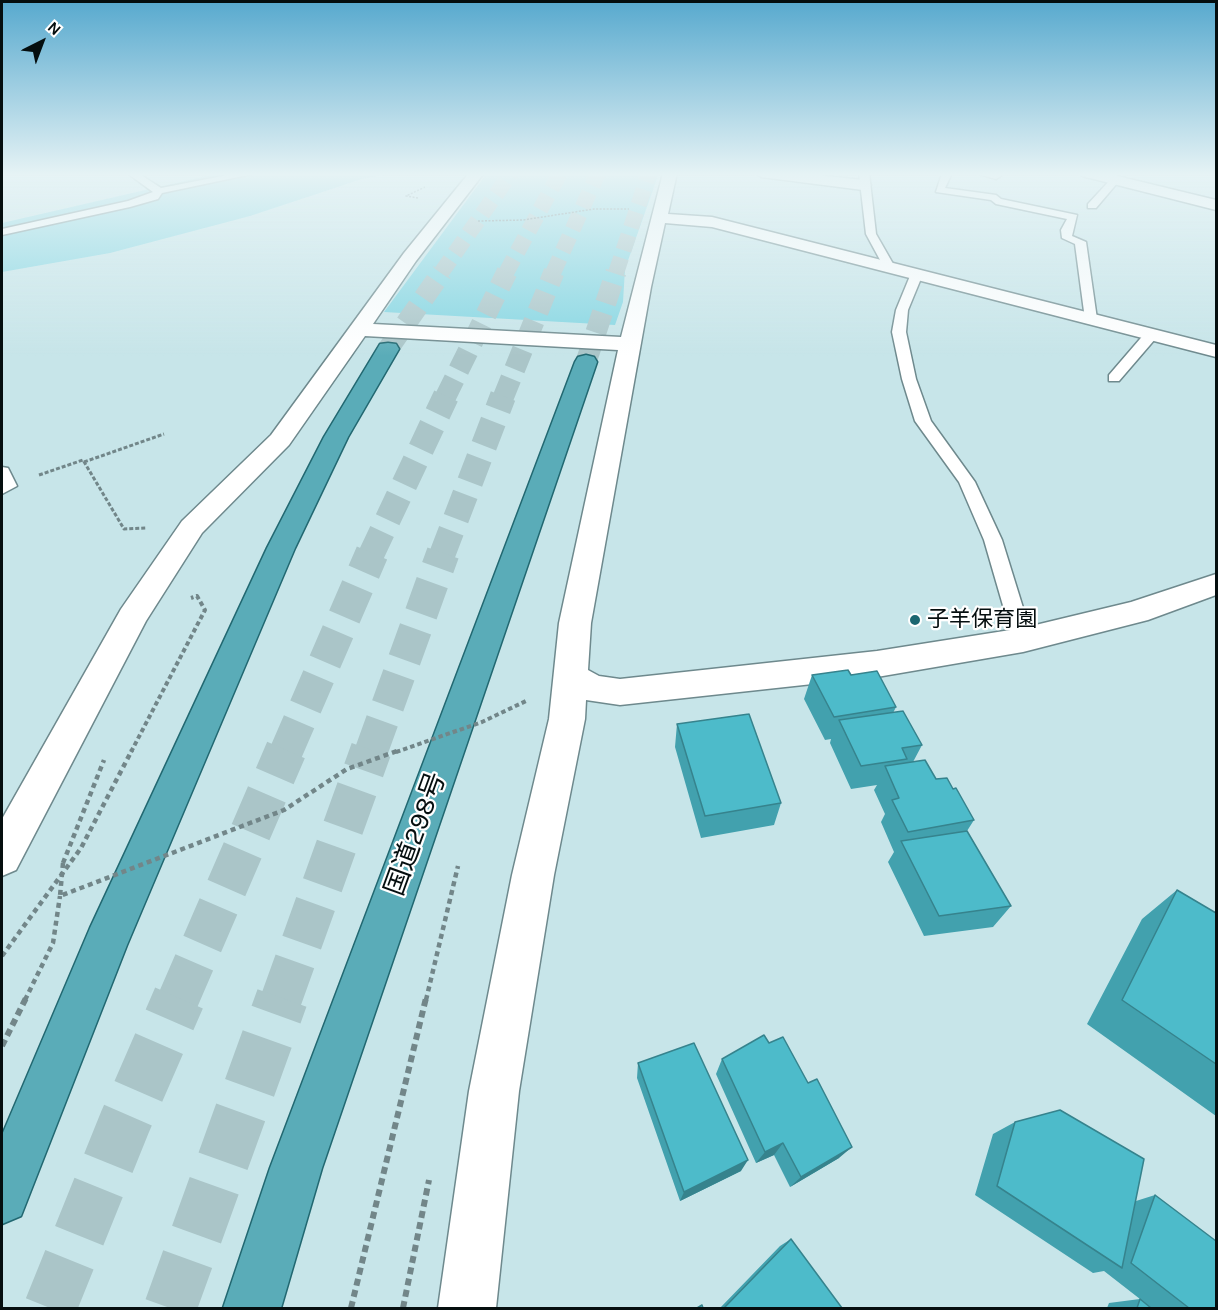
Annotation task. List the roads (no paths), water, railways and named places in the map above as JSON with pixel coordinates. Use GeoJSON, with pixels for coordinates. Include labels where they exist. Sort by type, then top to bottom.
{"type":"FeatureCollection","features":[{"type":"Feature","properties":{"kind":"highway"},"geometry":{"type":"LineString","coordinates":[[2,1197],[106,943],[281,548],[336,437],[374,339]]}},
{"type":"Feature","properties":{"kind":"highway","name":"国道298号"},"geometry":{"type":"LineString","coordinates":[[252,1308],[296,1168],[586,362]]}},
{"type":"Feature","properties":{"kind":"street"},"geometry":{"type":"LineString","coordinates":[[2,857],[132,617],[192,527],[280,440],[374,339],[433,234]]}},
{"type":"Feature","properties":{"kind":"street"},"geometry":{"type":"LineString","coordinates":[[467,1308],[495,1091],[533,874],[567,718],[575,623],[641,287],[654,234]]}},
{"type":"Feature","properties":{"kind":"street"},"geometry":{"type":"LineString","coordinates":[[758,234],[1216,351]]}},
{"type":"Feature","properties":{"kind":"street"},"geometry":{"type":"LineString","coordinates":[[374,339],[631,344]]}},
{"type":"Feature","properties":{"kind":"street"},"geometry":{"type":"LineString","coordinates":[[570,675],[592,689],[620,692],[877,664],[1023,640],[1137,612],[1216,584]]}},
{"type":"Feature","properties":{"kind":"lane"},"geometry":{"type":"LineString","coordinates":[[871,234],[890,269]]}},
{"type":"Feature","properties":{"kind":"lane"},"geometry":{"type":"LineString","coordinates":[[1067,234],[1067,238],[1080,242],[1091,320]]}},
{"type":"Feature","properties":{"kind":"lane"},"geometry":{"type":"LineString","coordinates":[[916,276],[902,310],[899,332],[909,379],[923,421],[967,482],[993,540],[1023,640]]}},
{"type":"Feature","properties":{"kind":"lane"},"geometry":{"type":"LineString","coordinates":[[1114,378],[1151,335]]}},
{"type":"Feature","properties":{"kind":"tunnel"},"geometry":{"type":"LineString","coordinates":[[441,273],[468,234]]}},
{"type":"Feature","properties":{"kind":"tunnel"},"geometry":{"type":"LineString","coordinates":[[506,273],[527,234]]}},
{"type":"Feature","properties":{"kind":"tunnel"},"geometry":{"type":"LineString","coordinates":[[553,273],[570,234]]}},
{"type":"Feature","properties":{"kind":"tunnel"},"geometry":{"type":"LineString","coordinates":[[616,273],[629,234]]}},
{"type":"Feature","properties":{"kind":"tunnel"},"geometry":{"type":"LineString","coordinates":[[388,349],[442,272]]}},
{"type":"Feature","properties":{"kind":"tunnel"},"geometry":{"type":"LineString","coordinates":[[445,398],[507,272]]}},
{"type":"Feature","properties":{"kind":"tunnel"},"geometry":{"type":"LineString","coordinates":[[503,398],[554,272]]}},
{"type":"Feature","properties":{"kind":"tunnel"},"geometry":{"type":"LineString","coordinates":[[586,362],[616,272]]}},
{"type":"Feature","properties":{"kind":"tunnel"},"geometry":{"type":"LineString","coordinates":[[371,555],[446,396]]}},
{"type":"Feature","properties":{"kind":"tunnel"},"geometry":{"type":"LineString","coordinates":[[442,555],[503,396]]}},
{"type":"Feature","properties":{"kind":"tunnel"},"geometry":{"type":"LineString","coordinates":[[286,752],[372,553]]}},
{"type":"Feature","properties":{"kind":"tunnel"},"geometry":{"type":"LineString","coordinates":[[371,752],[443,553]]}},
{"type":"Feature","properties":{"kind":"tunnel"},"geometry":{"type":"LineString","coordinates":[[178,1000],[286,750]]}},
{"type":"Feature","properties":{"kind":"tunnel"},"geometry":{"type":"LineString","coordinates":[[281,1000],[371,750]]}},
{"type":"Feature","properties":{"kind":"tunnel"},"geometry":{"type":"LineString","coordinates":[[50,1308],[125,1122],[179,998]]}},
{"type":"Feature","properties":{"kind":"tunnel"},"geometry":{"type":"LineString","coordinates":[[170,1308],[282,998]]}},
{"type":"Feature","properties":{"kind":"place","name":"子羊保育園"},"geometry":{"type":"Point","coordinates":[915,620]}}]}
